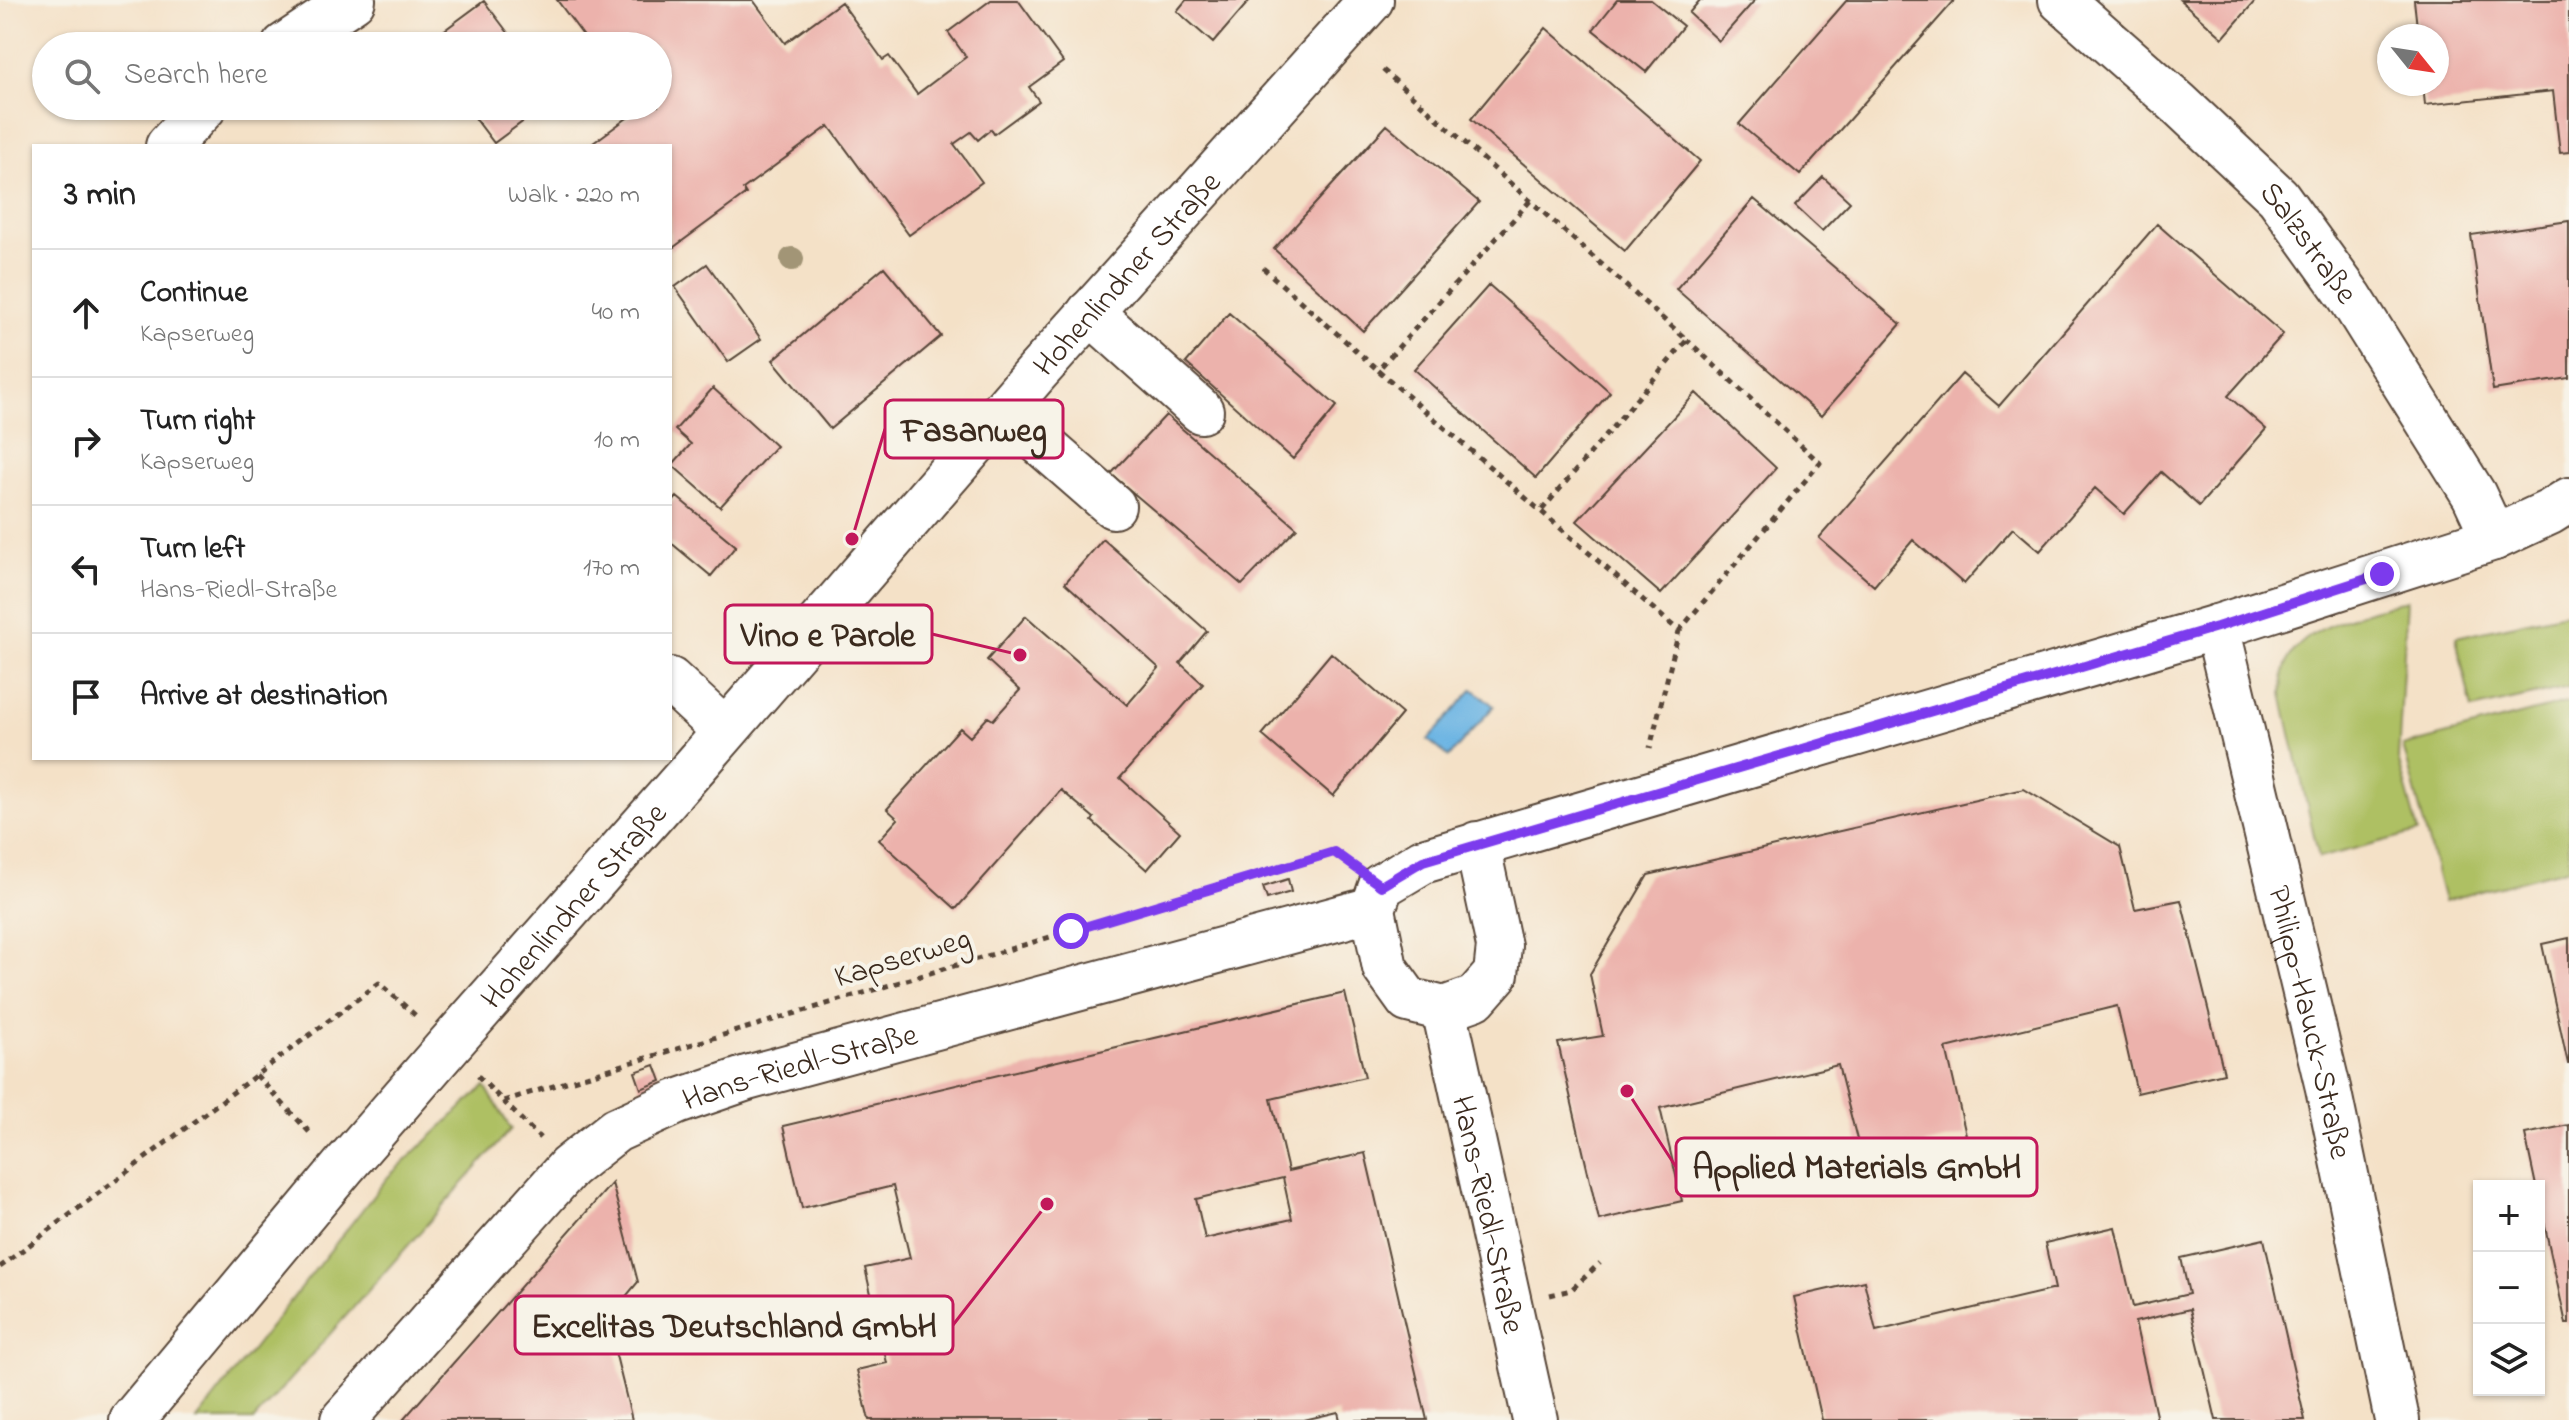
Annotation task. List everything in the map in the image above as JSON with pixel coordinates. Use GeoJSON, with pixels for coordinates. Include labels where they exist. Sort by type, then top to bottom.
{"type":"FeatureCollection","features":[{"type":"Feature","properties":{"kind":"street"},"geometry":{"type":"LineString","coordinates":[[305,32],[353,0]]}},
{"type":"Feature","properties":{"kind":"street","name":"Hohenlindner Straße"},"geometry":{"type":"LineString","coordinates":[[132,1420],[449,1045],[1090,312],[1371,0]]}},
{"type":"Feature","properties":{"kind":"street","name":"Salzstraße"},"geometry":{"type":"LineString","coordinates":[[2061,0],[2278,197],[2350,297],[2474,495],[2494,538]]}},
{"type":"Feature","properties":{"kind":"street"},"geometry":{"type":"LineString","coordinates":[[170,144],[192,120]]}},
{"type":"Feature","properties":{"kind":"street"},"geometry":{"type":"LineString","coordinates":[[1090,312],[1201,411]]}},
{"type":"Feature","properties":{"kind":"street"},"geometry":{"type":"LineString","coordinates":[[1004,411],[1113,506]]}},
{"type":"Feature","properties":{"kind":"street","name":"Hans-Riedl-Straße"},"geometry":{"type":"LineString","coordinates":[[343,1420],[569,1167],[616,1130],[677,1102],[747,1078],[1377,898],[1423,861],[2217,627],[2494,538],[2569,500]]}},
{"type":"Feature","properties":{"kind":"street","name":"Philipp-Hauck-Straße"},"geometry":{"type":"LineString","coordinates":[[2217,627],[2328,1088],[2397,1420]]}},
{"type":"Feature","properties":{"kind":"street"},"geometry":{"type":"LineString","coordinates":[[672,682],[724,730]]}},
{"type":"Feature","properties":{"kind":"street"},"geometry":{"type":"LineString","coordinates":[[1377,898],[1385,968],[1408,1000],[1444,1009],[1475,998],[1496,974],[1499,946],[1477,844]]}},
{"type":"Feature","properties":{"kind":"street","name":"Hans-Riedl-Straße"},"geometry":{"type":"LineString","coordinates":[[1444,1009],[1535,1420]]}},
{"type":"Feature","properties":{"kind":"path"},"geometry":{"type":"LineString","coordinates":[[1383,70],[1687,340],[1820,463],[1679,631],[1637,797]]}},
{"type":"Feature","properties":{"kind":"path"},"geometry":{"type":"LineString","coordinates":[[1378,370],[1530,201]]}},
{"type":"Feature","properties":{"kind":"path"},"geometry":{"type":"LineString","coordinates":[[1263,268],[1679,631]]}},
{"type":"Feature","properties":{"kind":"path"},"geometry":{"type":"LineString","coordinates":[[1541,511],[1687,340]]}},
{"type":"Feature","properties":{"kind":"path","name":"Kapserweg"},"geometry":{"type":"LineString","coordinates":[[449,1045],[503,1101],[1334,852],[1377,898]]}},
{"type":"Feature","properties":{"kind":"path"},"geometry":{"type":"LineString","coordinates":[[0,1267],[379,983],[449,1045]]}},
{"type":"Feature","properties":{"kind":"path"},"geometry":{"type":"LineString","coordinates":[[256,1075],[343,1167]]}},
{"type":"Feature","properties":{"kind":"path"},"geometry":{"type":"LineString","coordinates":[[1510,1304],[1571,1290],[1600,1263]]}},
{"type":"Feature","properties":{"kind":"green space"},"geometry":{"type":"Polygon","coordinates":[[[2407,600],[2398,759],[2418,832],[2319,858],[2282,694],[2285,668],[2292,653],[2319,631],[2355,615],[2407,600]]]}},
{"type":"Feature","properties":{"kind":"green space"},"geometry":{"type":"Polygon","coordinates":[[[2569,612],[2569,687],[2472,709],[2456,637],[2569,612]]]}},
{"type":"Feature","properties":{"kind":"green space"},"geometry":{"type":"Polygon","coordinates":[[[2569,702],[2569,868],[2444,901],[2403,746],[2569,702]]]}},
{"type":"Feature","properties":{"kind":"green space"},"geometry":{"type":"Polygon","coordinates":[[[485,1086],[511,1129],[254,1420],[197,1420],[388,1177],[485,1086]]]}},
{"type":"Feature","properties":{"kind":"water"},"geometry":{"type":"Polygon","coordinates":[[[1473,689],[1494,706],[1449,757],[1428,740],[1473,689]]]}},
{"type":"Feature","properties":{"kind":"building"},"geometry":{"type":"Polygon","coordinates":[[[557,0],[753,0],[785,43],[841,2],[883,60],[889,56],[917,94],[966,57],[948,32],[991,0],[1018,0],[1063,62],[1029,87],[1039,101],[994,134],[991,129],[978,140],[971,132],[954,144],[982,182],[909,235],[829,126],[743,189],[746,194],[672,249],[672,144],[592,144],[624,120],[672,120],[672,32],[581,32],[557,0]]]}},
{"type":"Feature","properties":{"kind":"building"},"geometry":{"type":"Polygon","coordinates":[[[1186,0],[1250,0],[1213,43],[1177,11],[1186,0]]]}},
{"type":"Feature","properties":{"kind":"building"},"geometry":{"type":"Polygon","coordinates":[[[1617,0],[1651,0],[1683,26],[1646,72],[1593,30],[1617,0]]]}},
{"type":"Feature","properties":{"kind":"building"},"geometry":{"type":"Polygon","coordinates":[[[1700,0],[1755,0],[1719,41],[1689,13],[1700,0]]]}},
{"type":"Feature","properties":{"kind":"building"},"geometry":{"type":"Polygon","coordinates":[[[1847,0],[1955,0],[1800,175],[1739,124],[1847,0]]]}},
{"type":"Feature","properties":{"kind":"building"},"geometry":{"type":"Polygon","coordinates":[[[2180,0],[2256,0],[2223,38],[2180,0]]]}},
{"type":"Feature","properties":{"kind":"building"},"geometry":{"type":"Polygon","coordinates":[[[2414,0],[2569,0],[2569,152],[2560,153],[2553,91],[2425,105],[2424,96],[2449,96],[2449,24],[2417,24],[2414,0]]]}},
{"type":"Feature","properties":{"kind":"building"},"geometry":{"type":"Polygon","coordinates":[[[484,1],[507,32],[442,32],[484,1]]]}},
{"type":"Feature","properties":{"kind":"building"},"geometry":{"type":"Polygon","coordinates":[[[1546,28],[1700,161],[1625,251],[1471,119],[1546,28]]]}},
{"type":"Feature","properties":{"kind":"building"},"geometry":{"type":"Polygon","coordinates":[[[477,120],[525,120],[494,143],[477,120]]]}},
{"type":"Feature","properties":{"kind":"building"},"geometry":{"type":"Polygon","coordinates":[[[1387,125],[1479,202],[1363,331],[1274,249],[1387,125]]]}},
{"type":"Feature","properties":{"kind":"building"},"geometry":{"type":"Polygon","coordinates":[[[1823,177],[1850,202],[1822,231],[1795,206],[1823,177]]]}},
{"type":"Feature","properties":{"kind":"building"},"geometry":{"type":"Polygon","coordinates":[[[1754,199],[1901,324],[1821,416],[1676,289],[1754,199]]]}},
{"type":"Feature","properties":{"kind":"building"},"geometry":{"type":"Polygon","coordinates":[[[2569,221],[2569,378],[2493,390],[2471,235],[2569,221]]]}},
{"type":"Feature","properties":{"kind":"building"},"geometry":{"type":"Polygon","coordinates":[[[2157,224],[2283,334],[2228,396],[2266,429],[2199,506],[2161,472],[2124,514],[2095,488],[2040,551],[2013,528],[1964,584],[1913,540],[1874,586],[1819,538],[1962,374],[1999,406],[2157,224]]]}},
{"type":"Feature","properties":{"kind":"building"},"geometry":{"type":"Polygon","coordinates":[[[707,264],[761,339],[728,362],[675,287],[707,264]]]}},
{"type":"Feature","properties":{"kind":"building"},"geometry":{"type":"Polygon","coordinates":[[[884,267],[941,336],[830,429],[773,360],[884,267]]]}},
{"type":"Feature","properties":{"kind":"building"},"geometry":{"type":"Polygon","coordinates":[[[1489,285],[1610,392],[1536,478],[1414,369],[1489,285]]]}},
{"type":"Feature","properties":{"kind":"building"},"geometry":{"type":"Polygon","coordinates":[[[1229,313],[1337,406],[1293,459],[1186,363],[1229,313]]]}},
{"type":"Feature","properties":{"kind":"building"},"geometry":{"type":"Polygon","coordinates":[[[713,388],[776,446],[720,507],[672,465],[691,444],[675,430],[713,388]]]}},
{"type":"Feature","properties":{"kind":"building"},"geometry":{"type":"Polygon","coordinates":[[[1696,393],[1776,468],[1661,594],[1577,521],[1696,393]]]}},
{"type":"Feature","properties":{"kind":"building"},"geometry":{"type":"Polygon","coordinates":[[[1166,415],[1297,528],[1242,585],[1111,474],[1166,415]]]}},
{"type":"Feature","properties":{"kind":"building"},"geometry":{"type":"Polygon","coordinates":[[[677,497],[736,546],[711,576],[672,544],[672,503],[677,497]]]}},
{"type":"Feature","properties":{"kind":"building"},"geometry":{"type":"Polygon","coordinates":[[[1103,539],[1207,631],[1180,663],[1203,684],[1120,778],[1180,832],[1147,870],[1061,790],[956,909],[879,840],[898,819],[887,809],[960,728],[970,737],[988,717],[993,720],[1020,690],[987,660],[1026,616],[1127,705],[1159,668],[1065,583],[1103,539]]]}},
{"type":"Feature","properties":{"kind":"building"},"geometry":{"type":"Polygon","coordinates":[[[1331,653],[1402,714],[1333,796],[1262,735],[1331,653]]]}},
{"type":"Feature","properties":{"kind":"building"},"geometry":{"type":"Polygon","coordinates":[[[2024,789],[2120,847],[2135,909],[2181,900],[2224,1073],[2137,1093],[2117,1006],[1946,1048],[1966,1135],[1862,1159],[1838,1065],[1660,1108],[1682,1201],[1599,1220],[1558,1043],[1603,1036],[1590,974],[1648,875],[2024,789]]]}},
{"type":"Feature","properties":{"kind":"building"},"geometry":{"type":"Polygon","coordinates":[[[1288,879],[1291,892],[1267,899],[1263,887],[1288,879]]]}},
{"type":"Feature","properties":{"kind":"building"},"geometry":{"type":"Polygon","coordinates":[[[2569,938],[2569,1064],[2568,1064],[2542,944],[2569,938]]]}},
{"type":"Feature","properties":{"kind":"building"},"geometry":{"type":"Polygon","coordinates":[[[1345,993],[1365,1077],[1271,1099],[1288,1171],[1365,1153],[1427,1420],[1340,1420],[1338,1412],[1304,1420],[869,1420],[857,1370],[887,1363],[865,1268],[910,1258],[893,1186],[802,1208],[783,1126],[1345,993]],[[1283,1178],[1196,1199],[1205,1239],[1292,1219],[1283,1178]]]}},
{"type":"Feature","properties":{"kind":"building"},"geometry":{"type":"Polygon","coordinates":[[[655,1065],[661,1081],[641,1089],[635,1072],[655,1065]]]}},
{"type":"Feature","properties":{"kind":"building"},"geometry":{"type":"Polygon","coordinates":[[[2569,1125],[2569,1324],[2566,1324],[2545,1227],[2545,1180],[2535,1180],[2525,1134],[2569,1125]]]}},
{"type":"Feature","properties":{"kind":"building"},"geometry":{"type":"Polygon","coordinates":[[[612,1183],[638,1282],[607,1319],[632,1420],[403,1420],[612,1183]]]}},
{"type":"Feature","properties":{"kind":"building"},"geometry":{"type":"Polygon","coordinates":[[[2115,1227],[2133,1307],[2189,1294],[2181,1258],[2264,1239],[2305,1420],[2216,1420],[2190,1309],[2135,1322],[2157,1420],[1822,1420],[1794,1297],[1864,1281],[1876,1331],[2055,1289],[2045,1243],[2115,1227]]]}},
{"type":"Feature","properties":{"kind":"place","name":"Fasanweg"},"geometry":{"type":"Point","coordinates":[852,539]}},
{"type":"Feature","properties":{"kind":"place","name":"Vino e Parole"},"geometry":{"type":"Point","coordinates":[1020,655]}},
{"type":"Feature","properties":{"kind":"place","name":"Applied Materials GmbH"},"geometry":{"type":"Point","coordinates":[1627,1091]}},
{"type":"Feature","properties":{"kind":"place","name":"Excelitas Deutschland GmbH"},"geometry":{"type":"Point","coordinates":[1047,1204]}},
{"type":"Feature","properties":{"kind":"route"},"geometry":{"type":"LineString","coordinates":[[1071,931],[1334,852],[1381,886],[1423,861],[2217,627],[2382,574]]}}]}
